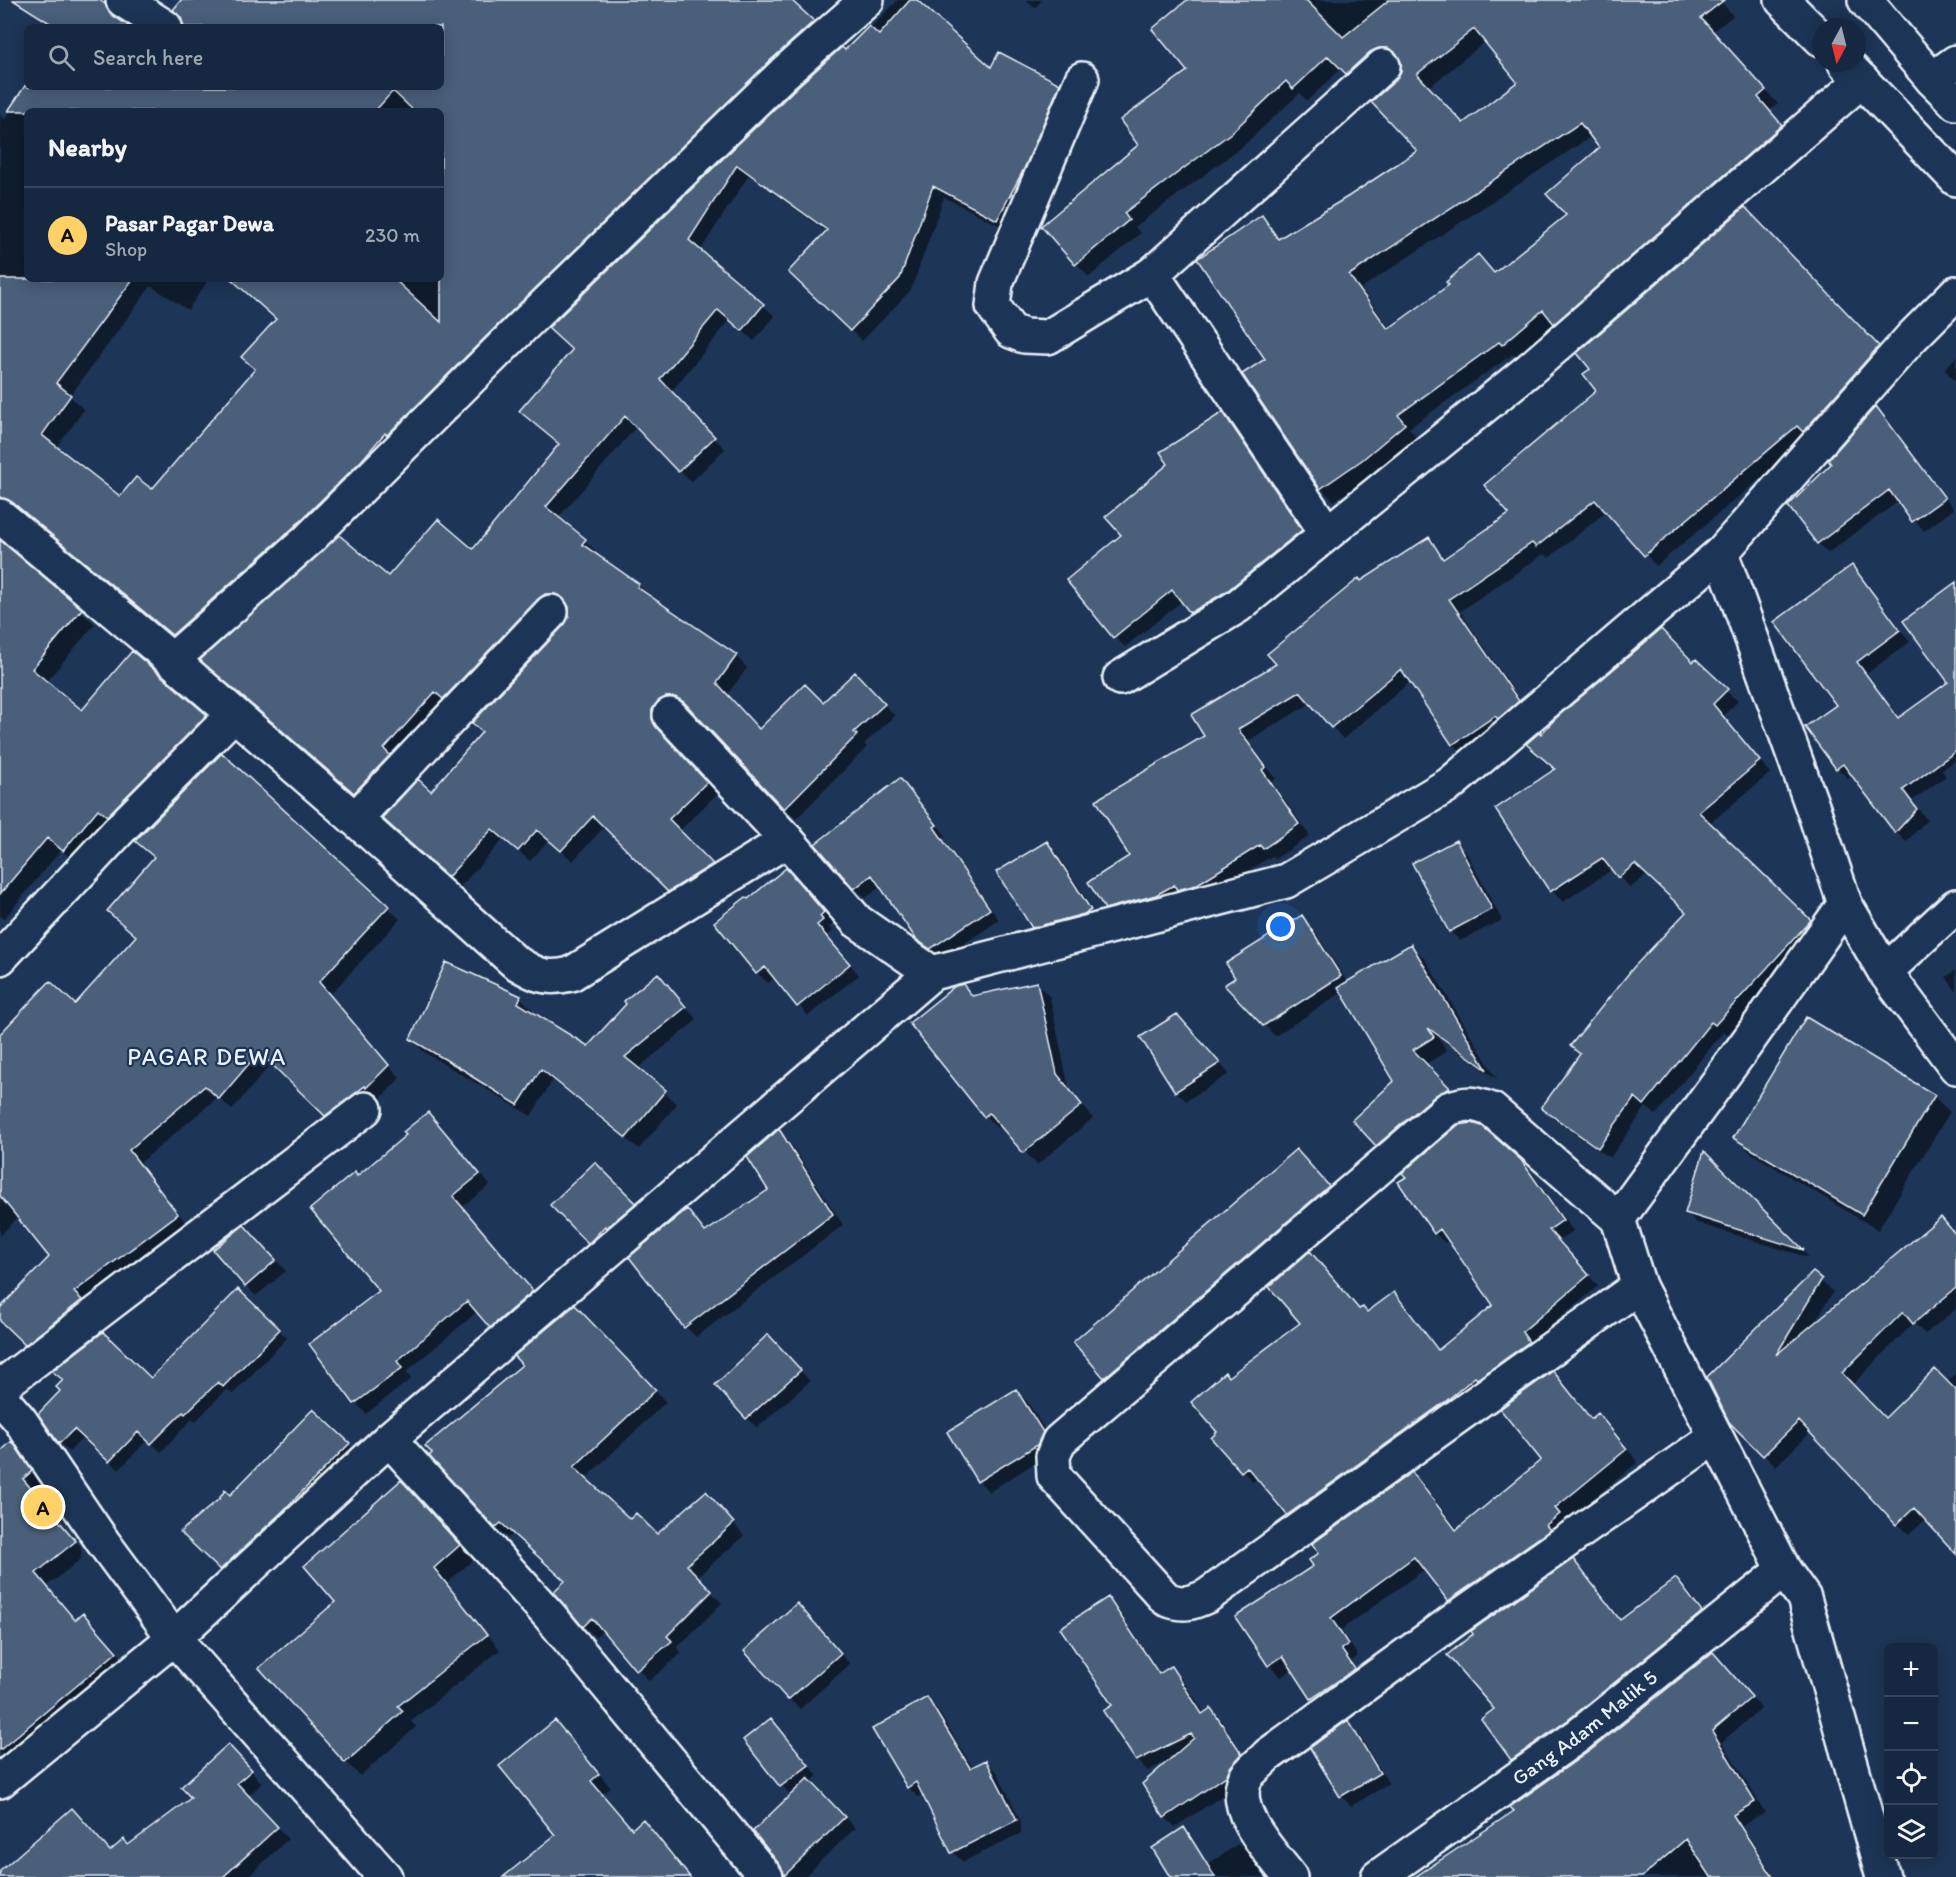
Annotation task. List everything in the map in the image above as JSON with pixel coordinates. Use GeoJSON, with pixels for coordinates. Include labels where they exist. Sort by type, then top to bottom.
{"type":"FeatureCollection","features":[{"type":"Feature","properties":{"kind":"street"},"geometry":{"type":"LineString","coordinates":[[123,0],[160,24]]}},
{"type":"Feature","properties":{"kind":"street"},"geometry":{"type":"LineString","coordinates":[[172,660],[308,540],[524,325],[759,97],[867,0]]}},
{"type":"Feature","properties":{"kind":"street"},"geometry":{"type":"LineString","coordinates":[[1782,0],[1812,30]]}},
{"type":"Feature","properties":{"kind":"street"},"geometry":{"type":"LineString","coordinates":[[1865,0],[1944,70],[1956,103]]}},
{"type":"Feature","properties":{"kind":"street"},"geometry":{"type":"LineString","coordinates":[[1082,79],[996,283],[993,306],[1011,331],[1024,336],[1048,337],[1152,274],[1383,66]]}},
{"type":"Feature","properties":{"kind":"street"},"geometry":{"type":"LineString","coordinates":[[1120,678],[1238,606],[1530,369],[1852,72]]}},
{"type":"Feature","properties":{"kind":"street"},"geometry":{"type":"LineString","coordinates":[[1854,72],[1956,179]]}},
{"type":"Feature","properties":{"kind":"street"},"geometry":{"type":"LineString","coordinates":[[1152,274],[1327,532]]}},
{"type":"Feature","properties":{"kind":"street"},"geometry":{"type":"LineString","coordinates":[[0,1781],[174,1638],[389,1439],[932,973],[1286,881],[1450,784],[1721,553],[1911,338],[1956,293]]}},
{"type":"Feature","properties":{"kind":"street"},"geometry":{"type":"LineString","coordinates":[[0,516],[172,660],[515,962],[544,977],[556,978],[571,974],[788,840]]}},
{"type":"Feature","properties":{"kind":"street"},"geometry":{"type":"LineString","coordinates":[[1721,553],[1845,904],[1886,972],[1956,1067]]}},
{"type":"Feature","properties":{"kind":"street"},"geometry":{"type":"LineString","coordinates":[[355,819],[551,612]]}},
{"type":"Feature","properties":{"kind":"street"},"geometry":{"type":"LineString","coordinates":[[0,958],[124,825],[233,715]]}},
{"type":"Feature","properties":{"kind":"street"},"geometry":{"type":"LineString","coordinates":[[670,715],[788,840],[857,921],[932,973]]}},
{"type":"Feature","properties":{"kind":"street"},"geometry":{"type":"LineString","coordinates":[[1618,1219],[1845,904]]}},
{"type":"Feature","properties":{"kind":"street"},"geometry":{"type":"LineString","coordinates":[[1886,972],[1956,906]]}},
{"type":"Feature","properties":{"kind":"street"},"geometry":{"type":"LineString","coordinates":[[1639,1286],[1207,1596],[1192,1604],[1178,1604],[1167,1599],[1054,1476],[1053,1456],[1059,1441],[1448,1109],[1462,1103],[1492,1110],[1618,1219],[1639,1286],[1784,1570],[1804,1598],[1883,1877]]}},
{"type":"Feature","properties":{"kind":"street"},"geometry":{"type":"LineString","coordinates":[[0,1387],[365,1108]]}},
{"type":"Feature","properties":{"kind":"street"},"geometry":{"type":"LineString","coordinates":[[0,1397],[20,1420],[103,1542],[174,1638],[385,1877]]}},
{"type":"Feature","properties":{"kind":"street"},"geometry":{"type":"LineString","coordinates":[[1290,1877],[1250,1823],[1242,1805],[1245,1779],[1268,1755],[1467,1611],[1715,1437]]}},
{"type":"Feature","properties":{"kind":"street"},"geometry":{"type":"LineString","coordinates":[[389,1439],[549,1615],[766,1877]]}},
{"type":"Feature","properties":{"kind":"street","name":"Gang Adam Malik 5"},"geometry":{"type":"LineString","coordinates":[[1378,1877],[1579,1735],[1784,1570]]}},
{"type":"Feature","properties":{"kind":"building"},"geometry":{"type":"Polygon","coordinates":[[[13,0],[99,0],[105,4],[112,15],[126,24],[51,24],[13,0]]]}},
{"type":"Feature","properties":{"kind":"building"},"geometry":{"type":"Polygon","coordinates":[[[181,0],[791,0],[814,21],[511,312],[387,435],[385,433],[361,461],[295,526],[172,635],[12,502],[0,498],[0,279],[24,279],[24,282],[131,282],[56,383],[71,395],[42,435],[120,496],[136,477],[152,489],[255,369],[241,357],[276,319],[234,282],[397,282],[441,322],[441,282],[444,282],[444,108],[411,108],[393,91],[378,108],[24,108],[24,111],[8,111],[24,87],[24,90],[444,90],[444,24],[183,24],[181,18],[173,10],[181,0]]]}},
{"type":"Feature","properties":{"kind":"building"},"geometry":{"type":"Polygon","coordinates":[[[910,0],[917,0],[991,67],[999,52],[1060,84],[1026,165],[997,220],[933,186],[900,278],[850,331],[788,272],[827,230],[737,165],[689,240],[764,304],[742,331],[718,310],[660,379],[715,437],[678,472],[625,416],[546,507],[586,539],[582,544],[639,584],[637,587],[737,655],[717,683],[759,729],[805,684],[823,702],[855,672],[885,704],[854,732],[857,735],[784,809],[684,702],[675,697],[666,697],[658,701],[652,710],[652,719],[656,727],[707,782],[669,819],[713,864],[668,892],[593,816],[561,851],[537,830],[518,851],[492,829],[448,877],[382,818],[418,779],[431,791],[482,732],[472,723],[565,624],[569,616],[569,607],[563,598],[555,594],[545,594],[538,599],[443,699],[435,692],[384,749],[390,755],[354,793],[200,660],[339,535],[388,576],[438,519],[473,549],[559,444],[519,411],[572,350],[548,328],[797,87],[842,47],[845,50],[869,26],[879,35],[910,0]]]}},
{"type":"Feature","properties":{"kind":"building"},"geometry":{"type":"Polygon","coordinates":[[[1187,0],[1306,0],[1343,37],[1389,0],[1724,0],[1701,18],[1766,90],[1758,97],[1782,125],[1554,324],[1543,310],[1502,345],[1499,342],[1398,415],[1405,424],[1362,460],[1320,489],[1242,374],[1265,359],[1197,259],[1262,215],[1278,239],[1417,151],[1371,102],[1396,80],[1401,72],[1401,62],[1396,53],[1388,48],[1379,48],[1370,52],[1346,74],[1328,56],[1293,89],[1286,81],[1231,133],[1124,213],[1129,220],[1075,265],[1041,226],[1138,145],[1120,120],[1187,71],[1152,29],[1187,0]],[[1474,29],[1417,74],[1463,123],[1517,82],[1474,29]],[[1580,123],[1349,275],[1388,329],[1449,285],[1446,282],[1478,254],[1494,273],[1566,215],[1546,194],[1599,148],[1580,123]]]}},
{"type":"Feature","properties":{"kind":"building"},"geometry":{"type":"Polygon","coordinates":[[[1745,207],[1879,346],[1803,432],[1797,426],[1644,556],[1595,500],[1536,547],[1532,543],[1449,599],[1519,701],[1498,719],[1495,716],[1452,745],[1401,669],[1331,728],[1300,692],[1238,729],[1266,767],[1262,770],[1299,824],[1263,849],[1260,845],[1196,885],[1177,890],[1174,885],[1156,895],[1105,909],[1088,882],[1129,856],[1096,800],[1204,736],[1191,715],[1276,664],[1267,654],[1359,578],[1361,581],[1429,537],[1443,559],[1509,514],[1484,485],[1596,391],[1583,374],[1590,369],[1577,353],[1745,207]]]}},
{"type":"Feature","properties":{"kind":"building"},"geometry":{"type":"Polygon","coordinates":[[[1876,406],[1945,498],[1912,522],[1889,490],[1817,544],[1788,506],[1831,464],[1828,460],[1876,406]]]}},
{"type":"Feature","properties":{"kind":"building"},"geometry":{"type":"Polygon","coordinates":[[[1223,412],[1302,530],[1227,591],[1190,613],[1172,590],[1113,638],[1066,580],[1121,535],[1105,517],[1168,464],[1160,452],[1223,412]]]}},
{"type":"Feature","properties":{"kind":"building"},"geometry":{"type":"Polygon","coordinates":[[[0,540],[82,609],[32,669],[82,710],[132,651],[207,715],[107,816],[98,809],[63,851],[47,838],[0,894],[0,540]]]}},
{"type":"Feature","properties":{"kind":"building"},"geometry":{"type":"Polygon","coordinates":[[[1852,565],[1900,630],[1857,662],[1898,718],[1948,682],[1903,621],[1956,582],[1956,751],[1903,790],[1917,809],[1895,833],[1843,764],[1836,769],[1805,727],[1836,705],[1774,622],[1852,565]]]}},
{"type":"Feature","properties":{"kind":"building"},"geometry":{"type":"Polygon","coordinates":[[[1661,629],[1693,662],[1696,659],[1728,689],[1713,704],[1760,761],[1699,812],[1811,920],[1715,1025],[1711,1022],[1644,1105],[1635,1097],[1598,1148],[1541,1108],[1580,1054],[1570,1046],[1633,968],[1686,912],[1635,864],[1618,878],[1602,858],[1550,892],[1495,809],[1555,769],[1526,744],[1540,732],[1541,734],[1556,718],[1661,629]]]}},
{"type":"Feature","properties":{"kind":"building"},"geometry":{"type":"Polygon","coordinates":[[[222,753],[389,906],[319,982],[389,1065],[366,1088],[365,1086],[325,1116],[259,1052],[219,1099],[205,1086],[129,1150],[178,1214],[74,1292],[82,1300],[25,1345],[0,1321],[0,1308],[49,1257],[0,1196],[0,1034],[50,981],[75,1004],[136,936],[107,911],[154,857],[135,841],[222,753]]]}},
{"type":"Feature","properties":{"kind":"building"},"geometry":{"type":"Polygon","coordinates":[[[900,778],[937,825],[934,827],[990,909],[930,949],[916,939],[872,875],[854,889],[815,844],[900,778]]]}},
{"type":"Feature","properties":{"kind":"building"},"geometry":{"type":"Polygon","coordinates":[[[1456,840],[1492,909],[1449,932],[1412,863],[1456,840]]]}},
{"type":"Feature","properties":{"kind":"building"},"geometry":{"type":"Polygon","coordinates":[[[1047,841],[1091,910],[1032,928],[996,872],[1047,841]]]}},
{"type":"Feature","properties":{"kind":"building"},"geometry":{"type":"Polygon","coordinates":[[[786,868],[824,912],[820,916],[823,920],[817,925],[850,964],[797,1007],[765,967],[756,974],[714,922],[746,897],[748,899],[786,868]]]}},
{"type":"Feature","properties":{"kind":"building"},"geometry":{"type":"Polygon","coordinates":[[[1302,915],[1341,976],[1263,1026],[1224,985],[1235,978],[1226,963],[1302,915]]]}},
{"type":"Feature","properties":{"kind":"building"},"geometry":{"type":"Polygon","coordinates":[[[1411,944],[1487,1070],[1428,1028],[1434,1037],[1413,1050],[1450,1088],[1436,1095],[1376,1146],[1352,1120],[1394,1081],[1338,987],[1411,944]]]}},
{"type":"Feature","properties":{"kind":"building"},"geometry":{"type":"Polygon","coordinates":[[[446,962],[521,996],[518,1003],[588,1046],[626,1004],[624,1001],[658,973],[686,1007],[625,1057],[666,1090],[626,1138],[541,1069],[518,1105],[410,1039],[446,962]]]}},
{"type":"Feature","properties":{"kind":"building"},"geometry":{"type":"Polygon","coordinates":[[[1037,982],[1057,1074],[1082,1105],[1023,1153],[989,1113],[984,1117],[909,1023],[955,986],[963,984],[972,996],[1037,982]]]}},
{"type":"Feature","properties":{"kind":"building"},"geometry":{"type":"Polygon","coordinates":[[[1177,1014],[1220,1063],[1175,1092],[1140,1037],[1177,1014]]]}},
{"type":"Feature","properties":{"kind":"building"},"geometry":{"type":"Polygon","coordinates":[[[1806,1017],[1935,1095],[1862,1215],[1733,1138],[1806,1017]]]}},
{"type":"Feature","properties":{"kind":"building"},"geometry":{"type":"Polygon","coordinates":[[[428,1112],[480,1174],[453,1196],[533,1291],[490,1328],[467,1301],[397,1361],[402,1368],[354,1404],[309,1344],[379,1291],[310,1209],[355,1172],[357,1176],[406,1135],[403,1132],[428,1112]]]}},
{"type":"Feature","properties":{"kind":"building"},"geometry":{"type":"Polygon","coordinates":[[[1472,1123],[1482,1126],[1521,1160],[1563,1220],[1549,1230],[1589,1275],[1522,1332],[1529,1342],[1477,1379],[1475,1377],[1446,1401],[1287,1515],[1247,1467],[1241,1472],[1211,1438],[1217,1432],[1191,1402],[1225,1372],[1228,1377],[1300,1323],[1269,1287],[1310,1251],[1359,1309],[1363,1307],[1367,1312],[1394,1292],[1438,1350],[1493,1305],[1440,1229],[1434,1234],[1398,1182],[1406,1177],[1402,1173],[1458,1125],[1472,1123]]]}},
{"type":"Feature","properties":{"kind":"building"},"geometry":{"type":"Polygon","coordinates":[[[779,1129],[833,1214],[684,1328],[629,1257],[687,1209],[705,1232],[768,1190],[747,1157],[779,1129]]]}},
{"type":"Feature","properties":{"kind":"building"},"geometry":{"type":"Polygon","coordinates":[[[1296,1149],[1329,1186],[1104,1378],[1073,1342],[1296,1149]]]}},
{"type":"Feature","properties":{"kind":"building"},"geometry":{"type":"Polygon","coordinates":[[[1704,1151],[1804,1250],[1685,1213],[1704,1151]]]}},
{"type":"Feature","properties":{"kind":"building"},"geometry":{"type":"Polygon","coordinates":[[[595,1162],[636,1203],[606,1228],[605,1226],[588,1244],[550,1205],[595,1162]]]}},
{"type":"Feature","properties":{"kind":"building"},"geometry":{"type":"Polygon","coordinates":[[[1941,1217],[1956,1235],[1956,1288],[1913,1324],[1903,1312],[1842,1373],[1885,1418],[1935,1369],[1956,1390],[1956,1554],[1914,1508],[1896,1525],[1799,1421],[1763,1456],[1729,1422],[1707,1377],[1813,1272],[1822,1279],[1776,1355],[1941,1217]]]}},
{"type":"Feature","properties":{"kind":"building"},"geometry":{"type":"Polygon","coordinates":[[[244,1225],[276,1260],[245,1287],[213,1250],[244,1225]]]}},
{"type":"Feature","properties":{"kind":"building"},"geometry":{"type":"Polygon","coordinates":[[[238,1289],[280,1329],[223,1387],[218,1382],[151,1444],[138,1432],[109,1462],[74,1429],[59,1444],[38,1414],[60,1391],[56,1387],[63,1380],[52,1371],[103,1332],[151,1378],[238,1289]]]}},
{"type":"Feature","properties":{"kind":"building"},"geometry":{"type":"Polygon","coordinates":[[[575,1305],[656,1390],[574,1467],[630,1519],[636,1513],[657,1534],[706,1491],[734,1523],[687,1565],[712,1591],[667,1636],[672,1641],[636,1671],[592,1618],[583,1627],[553,1592],[565,1581],[501,1523],[495,1528],[429,1456],[432,1453],[425,1446],[522,1365],[514,1356],[575,1305]]]}},
{"type":"Feature","properties":{"kind":"building"},"geometry":{"type":"Polygon","coordinates":[[[768,1334],[801,1370],[746,1419],[715,1385],[768,1334]]]}},
{"type":"Feature","properties":{"kind":"building"},"geometry":{"type":"Polygon","coordinates":[[[1553,1371],[1591,1419],[1598,1413],[1627,1449],[1555,1508],[1560,1514],[1546,1525],[1550,1530],[1448,1601],[1414,1557],[1331,1618],[1348,1644],[1341,1649],[1355,1669],[1311,1699],[1283,1656],[1268,1666],[1235,1617],[1313,1566],[1309,1560],[1319,1553],[1312,1544],[1412,1472],[1456,1530],[1541,1460],[1500,1409],[1553,1371]]]}},
{"type":"Feature","properties":{"kind":"building"},"geometry":{"type":"Polygon","coordinates":[[[1016,1389],[1043,1432],[1037,1445],[977,1482],[947,1432],[1016,1389]]]}},
{"type":"Feature","properties":{"kind":"building"},"geometry":{"type":"Polygon","coordinates":[[[313,1409],[350,1443],[282,1512],[220,1570],[180,1532],[219,1499],[225,1490],[230,1495],[313,1409]]]}},
{"type":"Feature","properties":{"kind":"building"},"geometry":{"type":"Polygon","coordinates":[[[12,1441],[32,1471],[23,1479],[76,1541],[36,1573],[75,1620],[83,1613],[117,1652],[0,1750],[0,1452],[12,1441]]]}},
{"type":"Feature","properties":{"kind":"building"},"geometry":{"type":"Polygon","coordinates":[[[401,1480],[460,1545],[434,1568],[487,1635],[398,1706],[403,1711],[345,1763],[259,1668],[335,1602],[304,1566],[401,1480]]]}},
{"type":"Feature","properties":{"kind":"building"},"geometry":{"type":"Polygon","coordinates":[[[1573,1559],[1620,1620],[1676,1578],[1702,1612],[1568,1720],[1511,1760],[1481,1719],[1494,1709],[1447,1655],[1473,1634],[1471,1631],[1573,1559]]]}},
{"type":"Feature","properties":{"kind":"building"},"geometry":{"type":"Polygon","coordinates":[[[1108,1597],[1159,1674],[1171,1666],[1202,1714],[1211,1708],[1242,1754],[1231,1766],[1226,1776],[1164,1818],[1142,1784],[1194,1738],[1191,1734],[1136,1761],[1103,1711],[1112,1705],[1060,1628],[1108,1597]]]}},
{"type":"Feature","properties":{"kind":"building"},"geometry":{"type":"Polygon","coordinates":[[[797,1603],[841,1653],[788,1700],[744,1651],[797,1603]]]}},
{"type":"Feature","properties":{"kind":"building"},"geometry":{"type":"Polygon","coordinates":[[[1713,1652],[1752,1697],[1712,1731],[1755,1802],[1733,1815],[1773,1877],[1711,1877],[1686,1839],[1642,1877],[1415,1877],[1514,1811],[1510,1807],[1591,1750],[1713,1652]]]}},
{"type":"Feature","properties":{"kind":"building"},"geometry":{"type":"Polygon","coordinates":[[[927,1697],[970,1768],[986,1760],[1017,1820],[951,1853],[916,1782],[907,1788],[872,1729],[927,1697]]]}},
{"type":"Feature","properties":{"kind":"building"},"geometry":{"type":"Polygon","coordinates":[[[771,1718],[809,1765],[780,1787],[743,1740],[771,1718]]]}},
{"type":"Feature","properties":{"kind":"building"},"geometry":{"type":"Polygon","coordinates":[[[555,1720],[599,1774],[591,1781],[632,1829],[643,1819],[690,1877],[503,1877],[555,1835],[499,1766],[555,1720]]]}},
{"type":"Feature","properties":{"kind":"building"},"geometry":{"type":"Polygon","coordinates":[[[1348,1720],[1380,1773],[1340,1797],[1310,1748],[1348,1720]]]}},
{"type":"Feature","properties":{"kind":"building"},"geometry":{"type":"Polygon","coordinates":[[[228,1744],[252,1770],[237,1783],[278,1827],[223,1877],[0,1877],[0,1871],[72,1808],[110,1851],[124,1839],[128,1845],[191,1798],[181,1787],[228,1744]]]}},
{"type":"Feature","properties":{"kind":"building"},"geometry":{"type":"Polygon","coordinates":[[[808,1778],[845,1817],[784,1876],[780,1865],[753,1831],[808,1778]]]}},
{"type":"Feature","properties":{"kind":"building"},"geometry":{"type":"Polygon","coordinates":[[[1184,1827],[1215,1877],[1170,1877],[1152,1848],[1184,1827]]]}},
{"type":"Feature","properties":{"kind":"place","name":"Pasar Pagar Dewa"},"geometry":{"type":"Point","coordinates":[43,1507]}},
{"type":"Feature","properties":{"kind":"district","name":"PAGAR DEWA"},"geometry":{"type":"Point","coordinates":[207,1057]}}]}
